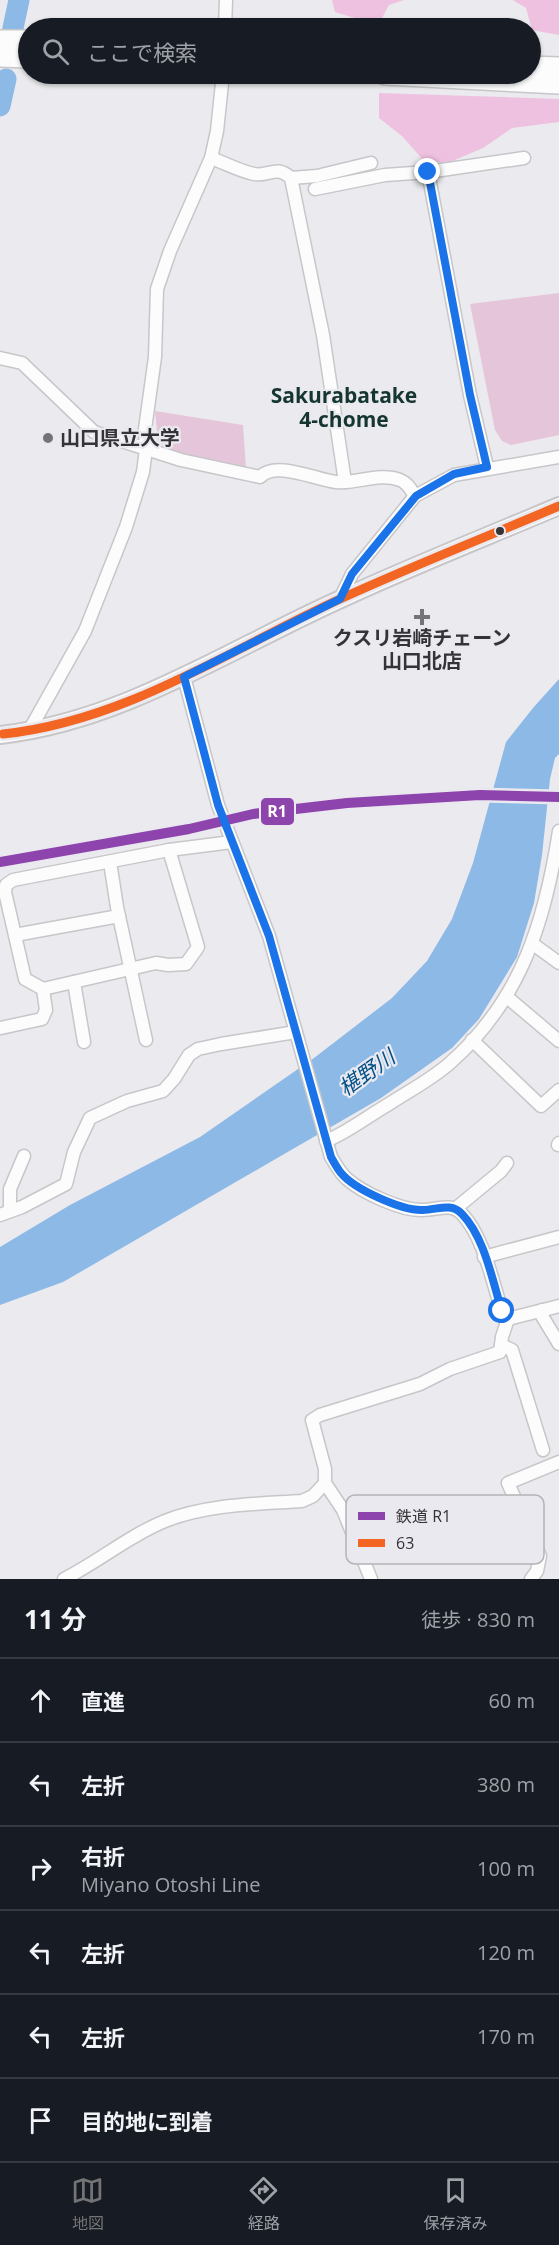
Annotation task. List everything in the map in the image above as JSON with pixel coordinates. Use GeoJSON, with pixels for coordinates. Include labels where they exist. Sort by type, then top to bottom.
{"type":"FeatureCollection","features":[{"type":"Feature","properties":{"kind":"highway"},"geometry":{"type":"LineString","coordinates":[[0,40],[18,41]]}},
{"type":"Feature","properties":{"kind":"highway"},"geometry":{"type":"LineString","coordinates":[[0,56],[18,57]]}},
{"type":"Feature","properties":{"kind":"highway"},"geometry":{"type":"LineString","coordinates":[[541,67],[559,68]]}},
{"type":"Feature","properties":{"kind":"highway"},"geometry":{"type":"LineString","coordinates":[[541,82],[559,83]]}},
{"type":"Feature","properties":{"kind":"main road"},"geometry":{"type":"LineString","coordinates":[[0,735],[29,732],[99,712],[184,677],[340,599],[559,506]]}},
{"type":"Feature","properties":{"kind":"street"},"geometry":{"type":"LineString","coordinates":[[225,18],[226,0]]}},
{"type":"Feature","properties":{"kind":"street"},"geometry":{"type":"LineString","coordinates":[[29,732],[85,631],[126,526],[143,472],[146,449],[145,429],[155,357],[156,289],[211,158],[217,131],[222,84]]}},
{"type":"Feature","properties":{"kind":"street"},"geometry":{"type":"LineString","coordinates":[[211,158],[255,174],[284,172],[291,178],[323,335],[345,482]]}},
{"type":"Feature","properties":{"kind":"street"},"geometry":{"type":"LineString","coordinates":[[315,189],[385,175],[428,172],[524,158]]}},
{"type":"Feature","properties":{"kind":"street"},"geometry":{"type":"LineString","coordinates":[[291,178],[317,176],[371,163]]}},
{"type":"Feature","properties":{"kind":"street"},"geometry":{"type":"LineString","coordinates":[[428,172],[470,395],[487,467]]}},
{"type":"Feature","properties":{"kind":"street"},"geometry":{"type":"LineString","coordinates":[[0,358],[22,363],[94,432],[181,460],[248,476],[260,477],[263,473],[287,470],[335,482],[376,477],[399,479],[407,483],[416,496]]}},
{"type":"Feature","properties":{"kind":"street"},"geometry":{"type":"LineString","coordinates":[[340,599],[352,574],[416,496],[454,474],[559,457]]}},
{"type":"Feature","properties":{"kind":"street"},"geometry":{"type":"LineString","coordinates":[[184,677],[218,805],[269,936],[331,1157],[340,1172],[362,1190],[387,1201],[415,1210],[438,1207],[455,1209],[462,1214],[478,1237],[502,1311],[508,1319]]}},
{"type":"Feature","properties":{"kind":"street"},"geometry":{"type":"LineString","coordinates":[[325,1140],[410,1091],[450,1064],[507,997],[533,944],[553,872],[559,831]]}},
{"type":"Feature","properties":{"kind":"street"},"geometry":{"type":"LineString","coordinates":[[169,850],[198,947],[186,964],[168,966],[156,963],[43,989],[25,979],[4,892],[6,885],[13,880],[169,850],[232,842]]}},
{"type":"Feature","properties":{"kind":"street"},"geometry":{"type":"LineString","coordinates":[[110,862],[119,916],[146,1040]]}},
{"type":"Feature","properties":{"kind":"street"},"geometry":{"type":"LineString","coordinates":[[15,935],[119,916]]}},
{"type":"Feature","properties":{"kind":"street"},"geometry":{"type":"LineString","coordinates":[[533,944],[559,963]]}},
{"type":"Feature","properties":{"kind":"street"},"geometry":{"type":"LineString","coordinates":[[74,982],[84,1042]]}},
{"type":"Feature","properties":{"kind":"street"},"geometry":{"type":"LineString","coordinates":[[1,1028],[42,1019],[46,1010],[43,989]]}},
{"type":"Feature","properties":{"kind":"street"},"geometry":{"type":"LineString","coordinates":[[507,997],[559,1041]]}},
{"type":"Feature","properties":{"kind":"street"},"geometry":{"type":"LineString","coordinates":[[5,1213],[37,1200],[66,1184],[74,1152],[90,1118],[128,1101],[163,1090],[174,1079],[189,1054],[198,1049],[221,1044],[296,1032]]}},
{"type":"Feature","properties":{"kind":"street"},"geometry":{"type":"LineString","coordinates":[[472,1040],[541,1106],[559,1090]]}},
{"type":"Feature","properties":{"kind":"street"},"geometry":{"type":"LineString","coordinates":[[5,1213],[10,1189],[24,1156]]}},
{"type":"Feature","properties":{"kind":"street"},"geometry":{"type":"LineString","coordinates":[[455,1209],[501,1171],[507,1163]]}},
{"type":"Feature","properties":{"kind":"street"},"geometry":{"type":"LineString","coordinates":[[484,1257],[559,1237]]}},
{"type":"Feature","properties":{"kind":"street"},"geometry":{"type":"LineString","coordinates":[[508,1319],[559,1306]]}},
{"type":"Feature","properties":{"kind":"street"},"geometry":{"type":"LineString","coordinates":[[542,1310],[542,1316],[559,1344]]}},
{"type":"Feature","properties":{"kind":"street"},"geometry":{"type":"LineString","coordinates":[[346,1517],[325,1483],[325,1469],[312,1420],[320,1414],[420,1383],[450,1369],[500,1352],[508,1319]]}},
{"type":"Feature","properties":{"kind":"street"},"geometry":{"type":"LineString","coordinates":[[501,1345],[512,1350],[543,1450]]}},
{"type":"Feature","properties":{"kind":"street"},"geometry":{"type":"LineString","coordinates":[[513,1495],[508,1483],[559,1462]]}},
{"type":"Feature","properties":{"kind":"street"},"geometry":{"type":"LineString","coordinates":[[64,1579],[164,1521],[226,1507],[302,1501],[313,1496],[325,1483]]}},
{"type":"Feature","properties":{"kind":"street"},"geometry":{"type":"LineString","coordinates":[[365,1564],[371,1579]]}},
{"type":"Feature","properties":{"kind":"street"},"geometry":{"type":"LineString","coordinates":[[531,1579],[537,1571],[538,1564]]}},
{"type":"Feature","properties":{"kind":"shaded area"},"geometry":{"type":"Polygon","coordinates":[[[332,0],[404,0],[389,5],[382,18],[354,18],[335,12],[332,0]]]}},
{"type":"Feature","properties":{"kind":"shaded area"},"geometry":{"type":"Polygon","coordinates":[[[513,0],[559,0],[559,35],[541,32],[541,18],[529,18],[526,8],[513,0]]]}},
{"type":"Feature","properties":{"kind":"shaded area"},"geometry":{"type":"Polygon","coordinates":[[[379,93],[559,99],[559,122],[512,128],[483,148],[448,163],[424,161],[402,136],[379,118],[379,93]]]}},
{"type":"Feature","properties":{"kind":"shaded area"},"geometry":{"type":"Polygon","coordinates":[[[559,293],[559,435],[511,445],[502,441],[495,430],[470,304],[559,293]]]}},
{"type":"Feature","properties":{"kind":"shaded area"},"geometry":{"type":"Polygon","coordinates":[[[155,411],[243,425],[246,469],[176,453],[158,442],[155,411]]]}},
{"type":"Feature","properties":{"kind":"water","name":"椹野川"},"geometry":{"type":"Polygon","coordinates":[[[559,679],[559,754],[555,758],[550,779],[534,903],[517,957],[479,1019],[452,1048],[381,1098],[63,1282],[0,1305],[0,1247],[70,1205],[200,1137],[314,1058],[392,998],[427,961],[452,919],[473,863],[506,742],[559,679]]]}},
{"type":"Feature","properties":{"kind":"waterway"},"geometry":{"type":"LineString","coordinates":[[13,28],[19,0]]}},
{"type":"Feature","properties":{"kind":"waterway"},"geometry":{"type":"LineString","coordinates":[[0,106],[6,79]]}},
{"type":"Feature","properties":{"kind":"rail line","name":"R1"},"geometry":{"type":"LineString","coordinates":[[0,862],[189,829],[253,814],[347,803],[480,795],[559,797]]}},
{"type":"Feature","properties":{"kind":"transit line","name":"63"},"geometry":{"type":"LineString","coordinates":[[3,734],[48,727],[135,699],[340,599],[559,506]]}},
{"type":"Feature","properties":{"kind":"place","name":"山口県立大学"},"geometry":{"type":"Point","coordinates":[48,438]}},
{"type":"Feature","properties":{"kind":"place","name":"クスリ岩崎チェーン 山口北店"},"geometry":{"type":"Point","coordinates":[422,617]}},
{"type":"Feature","properties":{"kind":"district","name":"Sakurabatake 4-chome"},"geometry":{"type":"Point","coordinates":[344,408]}},
{"type":"Feature","properties":{"kind":"route"},"geometry":{"type":"LineString","coordinates":[[428,172],[470,395],[487,467],[454,474],[416,496],[352,574],[340,599],[184,677],[218,805],[269,936],[331,1157],[348,1180],[362,1190],[387,1201],[415,1210],[447,1207],[462,1214],[478,1237],[502,1311]]}}]}
